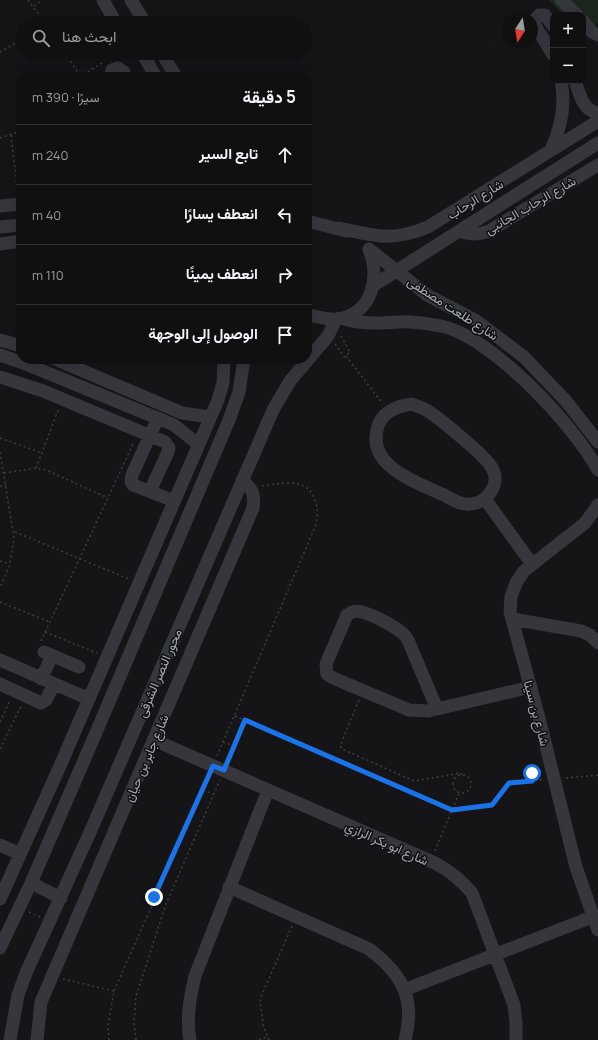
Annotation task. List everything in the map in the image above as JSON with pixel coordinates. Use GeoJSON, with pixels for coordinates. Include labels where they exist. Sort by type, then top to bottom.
{"type":"FeatureCollection","features":[{"type":"Feature","properties":{"kind":"street"},"geometry":{"type":"LineString","coordinates":[[103,0],[112,16]]}},
{"type":"Feature","properties":{"kind":"street"},"geometry":{"type":"LineString","coordinates":[[112,0],[121,16]]}},
{"type":"Feature","properties":{"kind":"street"},"geometry":{"type":"LineString","coordinates":[[131,0],[141,16]]}},
{"type":"Feature","properties":{"kind":"street"},"geometry":{"type":"LineString","coordinates":[[565,1],[575,12]]}},
{"type":"Feature","properties":{"kind":"street"},"geometry":{"type":"LineString","coordinates":[[550,23],[543,15],[537,16],[534,22],[550,50]]}},
{"type":"Feature","properties":{"kind":"street"},"geometry":{"type":"LineString","coordinates":[[586,25],[592,32],[598,35]]}},
{"type":"Feature","properties":{"kind":"street"},"geometry":{"type":"LineString","coordinates":[[139,60],[152,72]]}},
{"type":"Feature","properties":{"kind":"street"},"geometry":{"type":"LineString","coordinates":[[146,60],[153,72]]}},
{"type":"Feature","properties":{"kind":"street"},"geometry":{"type":"LineString","coordinates":[[166,60],[173,72]]}},
{"type":"Feature","properties":{"kind":"street"},"geometry":{"type":"LineString","coordinates":[[111,72],[112,70],[118,68],[124,72]]}},
{"type":"Feature","properties":{"kind":"street"},"geometry":{"type":"LineString","coordinates":[[552,150],[563,112],[561,84]]}},
{"type":"Feature","properties":{"kind":"street"},"geometry":{"type":"LineString","coordinates":[[576,84],[584,104],[589,109],[598,113]]}},
{"type":"Feature","properties":{"kind":"street","name":"شارع الرحاب"},"geometry":{"type":"LineString","coordinates":[[339,228],[388,237],[403,236],[428,228],[598,121]]}},
{"type":"Feature","properties":{"kind":"street","name":"شارع الرحاب"},"geometry":{"type":"LineString","coordinates":[[374,285],[598,143]]}},
{"type":"Feature","properties":{"kind":"street","name":"شارع الرحاب الجانبى"},"geometry":{"type":"LineString","coordinates":[[459,231],[474,234],[489,231],[598,165]]}},
{"type":"Feature","properties":{"kind":"street"},"geometry":{"type":"LineString","coordinates":[[0,206],[16,204]]}},
{"type":"Feature","properties":{"kind":"street"},"geometry":{"type":"LineString","coordinates":[[463,207],[473,222]]}},
{"type":"Feature","properties":{"kind":"street"},"geometry":{"type":"LineString","coordinates":[[312,222],[339,228]]}},
{"type":"Feature","properties":{"kind":"street"},"geometry":{"type":"LineString","coordinates":[[0,227],[16,225]]}},
{"type":"Feature","properties":{"kind":"street","name":"شارع طلعت مصطفى"},"geometry":{"type":"LineString","coordinates":[[339,228],[352,233],[369,249],[427,295],[474,320],[524,357],[566,401],[598,442]]}},
{"type":"Feature","properties":{"kind":"street"},"geometry":{"type":"LineString","coordinates":[[0,244],[16,242]]}},
{"type":"Feature","properties":{"kind":"street"},"geometry":{"type":"LineString","coordinates":[[335,325],[362,306],[374,285],[374,265],[369,249]]}},
{"type":"Feature","properties":{"kind":"street","name":"شارع طلعت مصطفى"},"geometry":{"type":"LineString","coordinates":[[312,317],[335,325],[354,322],[368,324],[410,322],[443,327],[472,340],[506,365],[537,393],[575,435],[598,470]]}},
{"type":"Feature","properties":{"kind":"street","name":"محور النصر الشرقى"},"geometry":{"type":"LineString","coordinates":[[312,354],[335,325]]}},
{"type":"Feature","properties":{"kind":"street"},"geometry":{"type":"LineString","coordinates":[[0,340],[16,345]]}},
{"type":"Feature","properties":{"kind":"street"},"geometry":{"type":"LineString","coordinates":[[0,355],[16,361]]}},
{"type":"Feature","properties":{"kind":"street"},"geometry":{"type":"LineString","coordinates":[[26,364],[158,418],[179,428],[198,444]]}},
{"type":"Feature","properties":{"kind":"street"},"geometry":{"type":"LineString","coordinates":[[67,364],[182,413],[210,417]]}},
{"type":"Feature","properties":{"kind":"street"},"geometry":{"type":"LineString","coordinates":[[0,899],[60,766],[210,417],[223,383],[224,364]]}},
{"type":"Feature","properties":{"kind":"street"},"geometry":{"type":"LineString","coordinates":[[0,948],[31,883],[166,571],[229,420],[239,392],[243,364]]}},
{"type":"Feature","properties":{"kind":"street","name":"محور النصر الشرقى"},"geometry":{"type":"LineString","coordinates":[[10,1040],[18,995],[26,973],[246,484],[273,410],[290,381],[304,364]]}},
{"type":"Feature","properties":{"kind":"street"},"geometry":{"type":"LineString","coordinates":[[0,377],[64,400],[165,442],[169,448],[150,491]]}},
{"type":"Feature","properties":{"kind":"street"},"geometry":{"type":"LineString","coordinates":[[64,400],[74,383]]}},
{"type":"Feature","properties":{"kind":"street"},"geometry":{"type":"LineString","coordinates":[[412,404],[428,411],[486,460],[492,468],[494,483],[492,491],[485,499],[473,504],[458,502],[400,474],[387,463],[377,448],[376,438],[379,425],[389,412],[398,406],[412,404]]}},
{"type":"Feature","properties":{"kind":"street"},"geometry":{"type":"LineString","coordinates":[[158,418],[144,434],[131,478],[133,485],[174,501]]}},
{"type":"Feature","properties":{"kind":"street","name":"شارع جابر بن حيان"},"geometry":{"type":"LineString","coordinates":[[37,1040],[41,1002],[248,520],[255,497],[246,484]]}},
{"type":"Feature","properties":{"kind":"street"},"geometry":{"type":"LineString","coordinates":[[485,499],[532,564]]}},
{"type":"Feature","properties":{"kind":"street","name":"شارع بن سينا"},"geometry":{"type":"LineString","coordinates":[[598,505],[584,523],[524,571],[516,583],[511,597],[510,612],[531,687],[576,867],[592,917],[598,930]]}},
{"type":"Feature","properties":{"kind":"street"},"geometry":{"type":"LineString","coordinates":[[584,523],[598,522]]}},
{"type":"Feature","properties":{"kind":"street"},"geometry":{"type":"LineString","coordinates":[[138,584],[166,571]]}},
{"type":"Feature","properties":{"kind":"street"},"geometry":{"type":"LineString","coordinates":[[437,709],[406,636],[393,627],[362,612],[356,611],[347,615],[325,668],[330,676],[409,710],[428,712],[531,687]]}},
{"type":"Feature","properties":{"kind":"street"},"geometry":{"type":"LineString","coordinates":[[512,619],[581,631],[598,642]]}},
{"type":"Feature","properties":{"kind":"street"},"geometry":{"type":"LineString","coordinates":[[41,678],[45,651],[79,667]]}},
{"type":"Feature","properties":{"kind":"street"},"geometry":{"type":"LineString","coordinates":[[0,660],[88,699]]}},
{"type":"Feature","properties":{"kind":"street"},"geometry":{"type":"LineString","coordinates":[[0,684],[41,703],[44,702],[54,684]]}},
{"type":"Feature","properties":{"kind":"street","name":"شارع ابو بكر الرازي"},"geometry":{"type":"LineString","coordinates":[[154,740],[431,862],[449,871],[462,881],[472,893],[514,1005],[516,1040]]}},
{"type":"Feature","properties":{"kind":"street"},"geometry":{"type":"LineString","coordinates":[[60,766],[68,797]]}},
{"type":"Feature","properties":{"kind":"street"},"geometry":{"type":"LineString","coordinates":[[190,1040],[189,1003],[195,976],[268,790]]}},
{"type":"Feature","properties":{"kind":"street"},"geometry":{"type":"LineString","coordinates":[[91,830],[111,839]]}},
{"type":"Feature","properties":{"kind":"street"},"geometry":{"type":"LineString","coordinates":[[0,845],[20,854]]}},
{"type":"Feature","properties":{"kind":"street"},"geometry":{"type":"LineString","coordinates":[[31,883],[61,898]]}},
{"type":"Feature","properties":{"kind":"street"},"geometry":{"type":"LineString","coordinates":[[229,887],[369,949],[387,963],[401,981],[408,1002],[409,1025],[405,1040]]}},
{"type":"Feature","properties":{"kind":"street"},"geometry":{"type":"LineString","coordinates":[[404,990],[592,917]]}},
{"type":"Feature","properties":{"kind":"path"},"geometry":{"type":"LineString","coordinates":[[28,0],[39,16]]}},
{"type":"Feature","properties":{"kind":"path"},"geometry":{"type":"LineString","coordinates":[[33,7],[42,0]]}},
{"type":"Feature","properties":{"kind":"path"},"geometry":{"type":"LineString","coordinates":[[0,51],[16,43]]}},
{"type":"Feature","properties":{"kind":"path"},"geometry":{"type":"LineString","coordinates":[[69,60],[77,72]]}},
{"type":"Feature","properties":{"kind":"path"},"geometry":{"type":"LineString","coordinates":[[88,72],[108,60]]}},
{"type":"Feature","properties":{"kind":"path"},"geometry":{"type":"LineString","coordinates":[[0,138],[16,133]]}},
{"type":"Feature","properties":{"kind":"path"},"geometry":{"type":"LineString","coordinates":[[11,135],[16,173]]}},
{"type":"Feature","properties":{"kind":"path"},"geometry":{"type":"LineString","coordinates":[[335,325],[351,351],[346,356]]}},
{"type":"Feature","properties":{"kind":"path"},"geometry":{"type":"LineString","coordinates":[[335,325],[344,356],[346,356],[389,412]]}},
{"type":"Feature","properties":{"kind":"path"},"geometry":{"type":"LineString","coordinates":[[36,468],[64,400]]}},
{"type":"Feature","properties":{"kind":"path"},"geometry":{"type":"LineString","coordinates":[[45,651],[45,632],[108,498],[144,434]]}},
{"type":"Feature","properties":{"kind":"path"},"geometry":{"type":"LineString","coordinates":[[0,438],[42,453]]}},
{"type":"Feature","properties":{"kind":"path"},"geometry":{"type":"LineString","coordinates":[[0,452],[14,531],[13,550],[10,564],[0,588]]}},
{"type":"Feature","properties":{"kind":"path"},"geometry":{"type":"LineString","coordinates":[[4,473],[36,468],[46,470],[108,498]]}},
{"type":"Feature","properties":{"kind":"path"},"geometry":{"type":"LineString","coordinates":[[136,1040],[134,1023],[136,996],[166,904],[214,794],[223,742],[315,527],[318,515],[317,503],[311,493],[302,486],[291,483],[246,484]]}},
{"type":"Feature","properties":{"kind":"path"},"geometry":{"type":"LineString","coordinates":[[0,486],[6,485]]}},
{"type":"Feature","properties":{"kind":"path"},"geometry":{"type":"LineString","coordinates":[[14,531],[138,584]]}},
{"type":"Feature","properties":{"kind":"path"},"geometry":{"type":"LineString","coordinates":[[0,561],[10,564]]}},
{"type":"Feature","properties":{"kind":"path"},"geometry":{"type":"LineString","coordinates":[[0,602],[50,622]]}},
{"type":"Feature","properties":{"kind":"path"},"geometry":{"type":"LineString","coordinates":[[45,632],[107,657]]}},
{"type":"Feature","properties":{"kind":"path"},"geometry":{"type":"LineString","coordinates":[[363,691],[340,746],[342,749],[414,781],[461,773],[461,775],[468,777],[471,784],[469,790],[459,793]]}},
{"type":"Feature","properties":{"kind":"path"},"geometry":{"type":"LineString","coordinates":[[0,722],[20,693]]}},
{"type":"Feature","properties":{"kind":"path"},"geometry":{"type":"LineString","coordinates":[[0,749],[20,693]]}},
{"type":"Feature","properties":{"kind":"path"},"geometry":{"type":"LineString","coordinates":[[234,716],[452,810],[492,805],[509,783],[532,781],[553,774]]}},
{"type":"Feature","properties":{"kind":"path"},"geometry":{"type":"LineString","coordinates":[[109,1040],[108,1026],[114,991],[203,790],[234,746],[245,720]]}},
{"type":"Feature","properties":{"kind":"path"},"geometry":{"type":"LineString","coordinates":[[223,742],[234,746]]}},
{"type":"Feature","properties":{"kind":"path"},"geometry":{"type":"LineString","coordinates":[[532,781],[533,772],[598,775]]}},
{"type":"Feature","properties":{"kind":"path"},"geometry":{"type":"LineString","coordinates":[[459,793],[453,785],[455,778],[461,775]]}},
{"type":"Feature","properties":{"kind":"path"},"geometry":{"type":"LineString","coordinates":[[203,790],[214,794]]}},
{"type":"Feature","properties":{"kind":"path"},"geometry":{"type":"LineString","coordinates":[[431,862],[459,793]]}},
{"type":"Feature","properties":{"kind":"path"},"geometry":{"type":"LineString","coordinates":[[20,908],[50,922]]}},
{"type":"Feature","properties":{"kind":"path"},"geometry":{"type":"LineString","coordinates":[[269,1040],[263,1025],[260,999],[296,917]]}},
{"type":"Feature","properties":{"kind":"path"},"geometry":{"type":"LineString","coordinates":[[52,977],[114,991]]}},
{"type":"Feature","properties":{"kind":"path"},"geometry":{"type":"LineString","coordinates":[[259,1040],[267,1037]]}},
{"type":"Feature","properties":{"kind":"shaded area"},"geometry":{"type":"Polygon","coordinates":[[[548,0],[598,0],[598,24],[586,27],[586,12],[561,12],[548,0]]]}},
{"type":"Feature","properties":{"kind":"route"},"geometry":{"type":"LineString","coordinates":[[154,897],[213,766],[224,770],[245,720],[452,810],[492,805],[509,783],[532,781],[532,773]]}}]}
